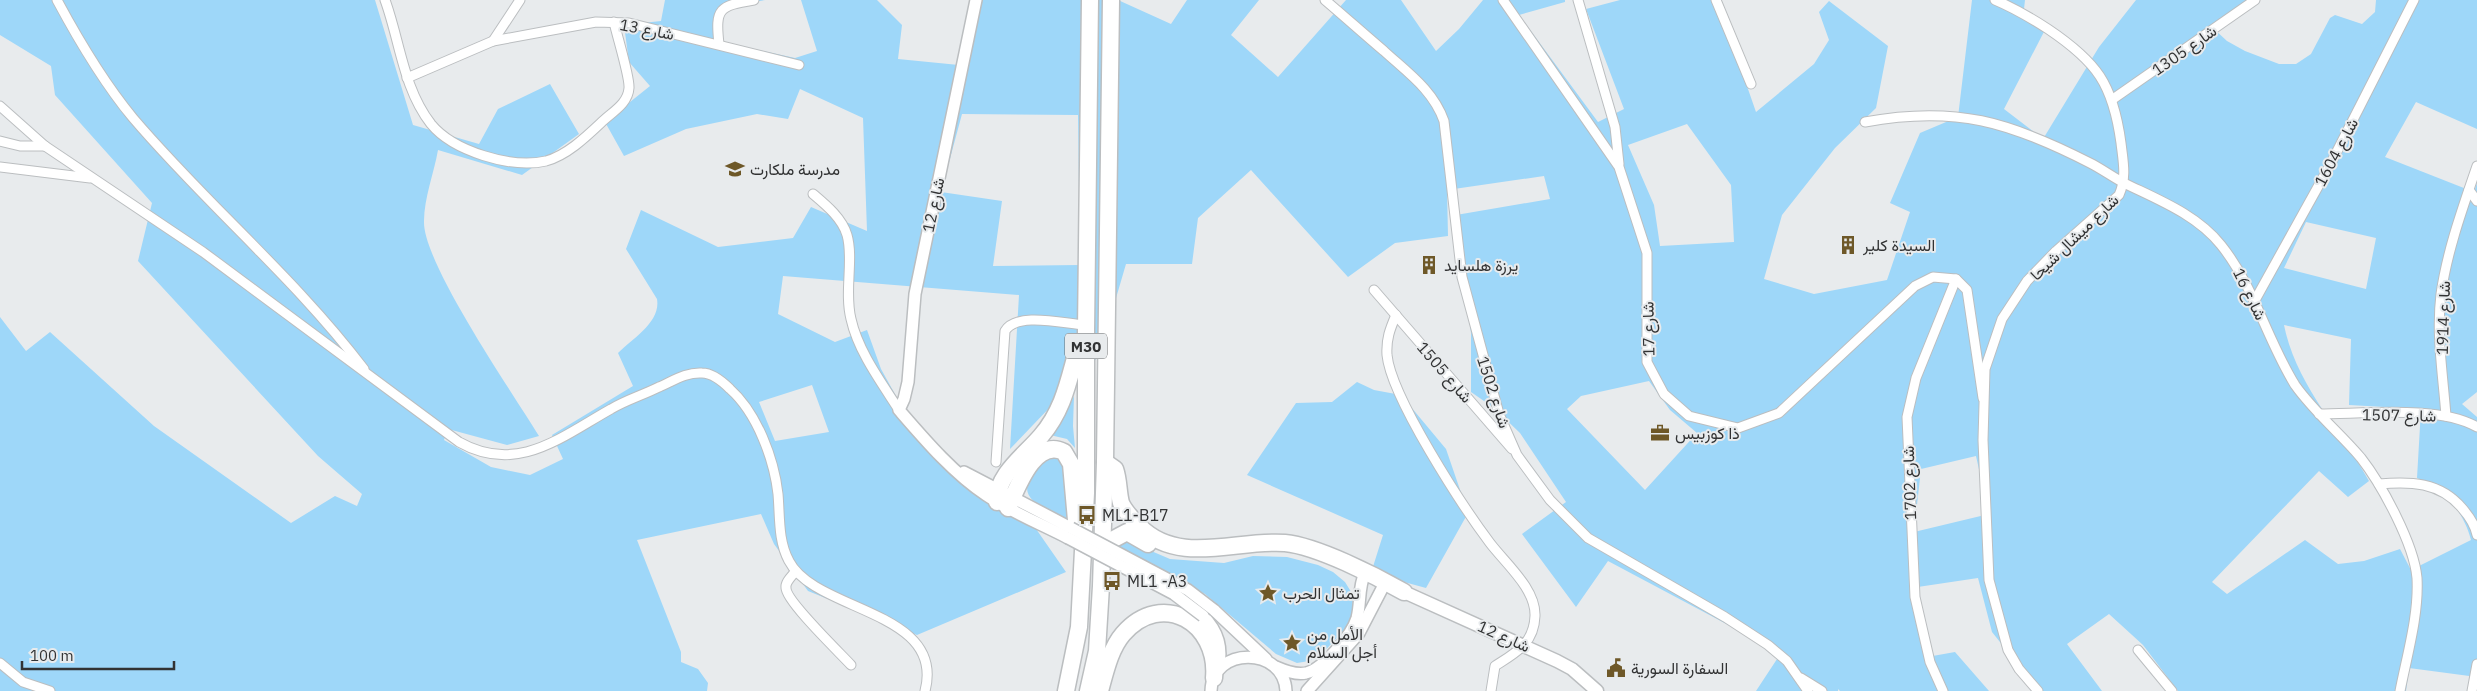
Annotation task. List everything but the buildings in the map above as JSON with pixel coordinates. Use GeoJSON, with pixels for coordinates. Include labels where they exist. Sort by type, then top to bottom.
{"type":"FeatureCollection","features":[{"type":"Feature","properties":{"kind":"highway","name":"M30"},"geometry":{"type":"LineString","coordinates":[[1066,691],[1079,627],[1086,493],[1090,0]]}},
{"type":"Feature","properties":{"kind":"highway","name":"M30"},"geometry":{"type":"LineString","coordinates":[[1088,691],[1097,651],[1105,462],[1111,0]]}},
{"type":"Feature","properties":{"kind":"highway"},"geometry":{"type":"LineString","coordinates":[[1004,500],[1007,474],[1041,436],[1063,402],[1078,346],[1086,328]]}},
{"type":"Feature","properties":{"kind":"highway"},"geometry":{"type":"LineString","coordinates":[[1004,500],[1044,451],[1054,448],[1064,452],[1072,473],[1082,586]]}},
{"type":"Feature","properties":{"kind":"highway"},"geometry":{"type":"LineString","coordinates":[[1105,462],[1115,469],[1121,503],[1127,512],[1143,530],[1160,542],[1175,547],[1200,549],[1258,542],[1304,546],[1335,558],[1363,577]]}},
{"type":"Feature","properties":{"kind":"highway"},"geometry":{"type":"LineString","coordinates":[[1102,552],[1112,540],[1127,532],[1157,549],[1174,554],[1216,555],[1259,550],[1286,551],[1302,554],[1404,592]]}},
{"type":"Feature","properties":{"kind":"highway"},"geometry":{"type":"LineString","coordinates":[[1100,691],[1116,645],[1123,634],[1134,624],[1161,614],[1178,615],[1200,630],[1212,649],[1212,684]]}},
{"type":"Feature","properties":{"kind":"main road","name":"شارع 12"},"geometry":{"type":"LineString","coordinates":[[1404,592],[1526,645],[1572,669],[1597,691]]}},
{"type":"Feature","properties":{"kind":"street"},"geometry":{"type":"LineString","coordinates":[[57,0],[76,37],[132,116],[174,164],[304,297],[372,379]]}},
{"type":"Feature","properties":{"kind":"street"},"geometry":{"type":"LineString","coordinates":[[385,0],[393,20],[407,78],[431,124],[448,140],[469,152],[503,160],[546,161],[561,154],[589,134],[625,101],[630,88],[614,22]]}},
{"type":"Feature","properties":{"kind":"street"},"geometry":{"type":"LineString","coordinates":[[493,41],[520,0]]}},
{"type":"Feature","properties":{"kind":"street"},"geometry":{"type":"LineString","coordinates":[[719,44],[716,23],[720,10],[727,5],[754,0]]}},
{"type":"Feature","properties":{"kind":"street","name":"شارع 12"},"geometry":{"type":"LineString","coordinates":[[899,410],[908,382],[914,294],[976,0]]}},
{"type":"Feature","properties":{"kind":"street","name":"شارع 1502"},"geometry":{"type":"LineString","coordinates":[[1325,0],[1420,84],[1435,102],[1440,112],[1444,122],[1462,277],[1497,405],[1517,455],[1550,500],[1588,538],[1760,640],[1787,661],[1808,691]]}},
{"type":"Feature","properties":{"kind":"street","name":"شارع 17"},"geometry":{"type":"LineString","coordinates":[[1503,0],[1619,167],[1647,253],[1647,362],[1664,394],[1688,416],[1738,428],[1779,413],[1916,286],[1933,277],[1956,279]]}},
{"type":"Feature","properties":{"kind":"street"},"geometry":{"type":"LineString","coordinates":[[1578,0],[1615,126],[1619,167]]}},
{"type":"Feature","properties":{"kind":"street"},"geometry":{"type":"LineString","coordinates":[[1716,0],[1751,84]]}},
{"type":"Feature","properties":{"kind":"street","name":"شارع ميشال شيحا"},"geometry":{"type":"LineString","coordinates":[[1995,0],[2018,4],[2085,56],[2099,72],[2113,99],[2119,130],[2124,183],[2119,195],[2056,251],[2014,298],[2002,318],[1986,368],[1983,398],[1989,580],[2002,634],[2008,650],[2019,669],[2038,691]]}},
{"type":"Feature","properties":{"kind":"street","name":"شارع 1305"},"geometry":{"type":"LineString","coordinates":[[2113,99],[2255,0]]}},
{"type":"Feature","properties":{"kind":"street","name":"شارع 1604"},"geometry":{"type":"LineString","coordinates":[[2254,302],[2330,165],[2414,0]]}},
{"type":"Feature","properties":{"kind":"street","name":"شارع 13"},"geometry":{"type":"LineString","coordinates":[[407,78],[493,41],[596,22],[629,23],[799,65]]}},
{"type":"Feature","properties":{"kind":"street"},"geometry":{"type":"LineString","coordinates":[[0,106],[45,146],[203,252],[458,442],[479,452],[491,455],[518,454],[545,447],[612,408],[685,375],[703,372],[718,379],[736,394],[753,420],[770,459],[778,492],[782,545],[795,572],[822,590],[901,629],[921,653],[928,672],[925,691]]}},
{"type":"Feature","properties":{"kind":"street","name":"شارع 16"},"geometry":{"type":"LineString","coordinates":[[1865,122],[1930,115],[1980,119],[2037,138],[2090,163],[2124,183],[2181,211],[2220,243],[2235,264],[2286,371],[2305,400],[2360,458],[2380,484],[2410,552],[2417,577],[2416,600],[2400,691]]}},
{"type":"Feature","properties":{"kind":"street"},"geometry":{"type":"LineString","coordinates":[[0,141],[20,146],[45,146]]}},
{"type":"Feature","properties":{"kind":"street","name":"شارع 1914"},"geometry":{"type":"LineString","coordinates":[[2446,416],[2440,354],[2441,295],[2446,266],[2477,166]]}},
{"type":"Feature","properties":{"kind":"street"},"geometry":{"type":"LineString","coordinates":[[0,167],[93,178]]}},
{"type":"Feature","properties":{"kind":"street"},"geometry":{"type":"LineString","coordinates":[[2469,190],[2477,201]]}},
{"type":"Feature","properties":{"kind":"street"},"geometry":{"type":"LineString","coordinates":[[813,194],[838,218],[846,233],[848,304],[854,330],[875,372],[899,410],[948,462],[1004,500],[1188,590],[1214,610],[1273,665],[1282,677],[1286,691]]}},
{"type":"Feature","properties":{"kind":"street"},"geometry":{"type":"LineString","coordinates":[[1956,279],[1966,290],[1983,398]]}},
{"type":"Feature","properties":{"kind":"street","name":"شارع 1702"},"geometry":{"type":"LineString","coordinates":[[1943,691],[1930,662],[1915,597],[1907,417],[1916,378],[1956,279]]}},
{"type":"Feature","properties":{"kind":"street","name":"شارع 1505"},"geometry":{"type":"LineString","coordinates":[[1374,290],[1517,455]]}},
{"type":"Feature","properties":{"kind":"street"},"geometry":{"type":"LineString","coordinates":[[1396,315],[1387,337],[1388,357],[1402,397],[1472,517],[1521,582],[1533,602],[1535,617],[1526,645],[1494,666],[1490,691]]}},
{"type":"Feature","properties":{"kind":"street"},"geometry":{"type":"LineString","coordinates":[[996,462],[1003,350],[1005,331],[1008,326],[1020,320],[1086,328]]}},
{"type":"Feature","properties":{"kind":"street","name":"شارع 1507"},"geometry":{"type":"LineString","coordinates":[[2319,414],[2446,416],[2477,427]]}},
{"type":"Feature","properties":{"kind":"street"},"geometry":{"type":"LineString","coordinates":[[2380,484],[2403,482],[2422,484],[2443,492],[2458,503],[2469,516],[2477,535]]}},
{"type":"Feature","properties":{"kind":"street"},"geometry":{"type":"LineString","coordinates":[[1070,533],[1174,594],[1203,616],[1213,628],[1218,641],[1220,658],[1212,684]]}},
{"type":"Feature","properties":{"kind":"street"},"geometry":{"type":"LineString","coordinates":[[795,572],[787,583],[786,592],[850,665]]}},
{"type":"Feature","properties":{"kind":"street"},"geometry":{"type":"LineString","coordinates":[[1212,684],[1224,664],[1235,658],[1248,656],[1260,658],[1292,672],[1305,673],[1317,667],[1336,650],[1357,619],[1363,577]]}},
{"type":"Feature","properties":{"kind":"street"},"geometry":{"type":"LineString","coordinates":[[1307,691],[1352,642],[1384,585]]}},
{"type":"Feature","properties":{"kind":"street"},"geometry":{"type":"LineString","coordinates":[[2138,650],[2172,691]]}},
{"type":"Feature","properties":{"kind":"street"},"geometry":{"type":"LineString","coordinates":[[0,663],[24,682],[50,691]]}},
{"type":"Feature","properties":{"kind":"street"},"geometry":{"type":"LineString","coordinates":[[2472,691],[2477,664]]}},
{"type":"Feature","properties":{"kind":"street"},"geometry":{"type":"LineString","coordinates":[[1798,676],[1822,691]]}},
{"type":"Feature","properties":{"kind":"shaded area"},"geometry":{"type":"Polygon","coordinates":[[[0,0],[375,0],[413,125],[479,144],[498,109],[550,84],[579,134],[522,175],[438,150],[424,212],[427,240],[453,296],[491,361],[539,436],[507,445],[448,429],[444,440],[491,467],[530,475],[563,459],[552,435],[633,386],[618,353],[645,329],[655,315],[657,307],[657,299],[626,249],[641,210],[718,247],[793,238],[811,207],[867,231],[863,118],[800,89],[788,119],[757,114],[686,129],[624,156],[605,122],[650,86],[629,62],[624,25],[661,21],[665,0],[765,0],[717,8],[718,41],[795,58],[817,51],[801,0],[877,0],[902,25],[898,59],[969,66],[976,0],[1118,0],[1171,24],[1187,0],[1259,0],[1231,35],[1278,77],[1346,0],[1401,0],[1436,51],[1459,29],[1483,0],[1565,0],[1565,2],[1519,15],[1598,122],[1624,109],[1586,9],[1620,0],[1717,0],[1756,112],[1814,64],[1829,40],[1819,12],[1829,1],[1888,46],[1876,108],[1835,148],[1782,215],[1764,279],[1814,294],[1887,280],[1910,212],[1890,203],[1920,133],[1958,117],[1972,0],[2025,0],[2024,9],[2048,24],[2004,109],[2043,139],[2099,47],[2136,0],[2257,0],[2213,28],[2227,41],[2245,51],[2279,64],[2296,64],[2311,54],[2330,18],[2335,15],[2362,24],[2375,12],[2376,0],[2477,0],[2477,129],[2416,102],[2385,157],[2474,192],[2477,183],[2477,392],[2462,404],[2477,417],[2477,677],[2409,668],[2406,691],[2178,691],[2143,645],[2109,614],[2067,644],[2102,691],[2039,691],[1992,632],[1978,578],[1911,588],[1927,657],[1955,652],[1989,691],[1840,691],[1838,689],[1838,691],[1756,691],[1781,653],[1608,561],[1576,607],[1522,534],[1566,502],[1520,433],[1494,408],[1471,392],[1471,333],[1456,215],[1550,199],[1544,176],[1447,190],[1448,236],[1395,243],[1348,277],[1251,170],[1198,218],[1192,264],[1126,264],[1099,356],[1010,449],[1019,295],[783,276],[778,314],[835,342],[867,330],[881,369],[901,405],[953,463],[1034,526],[1066,572],[917,635],[808,591],[774,544],[761,514],[637,540],[681,652],[681,662],[698,669],[708,683],[707,691],[0,691],[0,317],[26,351],[50,332],[154,426],[291,523],[335,496],[357,506],[362,494],[318,456],[138,261],[152,203],[55,95],[51,66],[0,35],[0,0]],[[962,114],[941,192],[1002,201],[993,266],[1080,265],[1078,115],[962,114]],[[1687,124],[1628,145],[1654,205],[1660,246],[1734,242],[1731,185],[1687,124]],[[2306,222],[2284,268],[2366,289],[2376,238],[2306,222]],[[2284,325],[2298,367],[2320,406],[2369,481],[2348,497],[2319,471],[2212,582],[2227,594],[2305,540],[2338,564],[2364,561],[2400,549],[2411,570],[2471,540],[2463,520],[2452,503],[2436,488],[2417,478],[2421,409],[2349,405],[2351,339],[2284,325]],[[1649,381],[1581,396],[1567,409],[1645,490],[1697,433],[1670,410],[1649,381]],[[812,385],[759,402],[775,441],[829,432],[812,385]],[[1976,456],[1921,469],[1914,532],[1989,514],[1976,456]]]}},
{"type":"Feature","properties":{"kind":"shaded area"},"geometry":{"type":"Polygon","coordinates":[[[1357,382],[1374,390],[1401,395],[1446,449],[1468,513],[1426,588],[1371,573],[1383,535],[1247,475],[1296,403],[1332,402],[1357,382]]]}},
{"type":"Feature","properties":{"kind":"shaded area"},"geometry":{"type":"Polygon","coordinates":[[[1074,396],[1073,426],[1075,448],[1067,439],[1050,435],[1060,425],[1074,396]]]}},
{"type":"Feature","properties":{"kind":"shaded area"},"geometry":{"type":"Polygon","coordinates":[[[1056,455],[1065,465],[1068,520],[1035,502],[1029,496],[1027,489],[1035,471],[1047,459],[1056,455]]]}},
{"type":"Feature","properties":{"kind":"shaded area"},"geometry":{"type":"Polygon","coordinates":[[[1123,539],[1170,559],[1224,563],[1253,556],[1287,557],[1318,565],[1333,572],[1345,582],[1353,595],[1352,619],[1319,657],[1297,663],[1276,654],[1205,594],[1115,545],[1123,539]]]}},
{"type":"Feature","properties":{"kind":"place","name":"مدرسة ملكارت"},"geometry":{"type":"Point","coordinates":[735,169]}},
{"type":"Feature","properties":{"kind":"place","name":"السيدة كلير"},"geometry":{"type":"Point","coordinates":[1848,245]}},
{"type":"Feature","properties":{"kind":"place","name":"يرزة هلسايد"},"geometry":{"type":"Point","coordinates":[1429,265]}},
{"type":"Feature","properties":{"kind":"place","name":"ذا كوزبيس"},"geometry":{"type":"Point","coordinates":[1660,433]}},
{"type":"Feature","properties":{"kind":"place","name":"ML1-B17"},"geometry":{"type":"Point","coordinates":[1087,515]}},
{"type":"Feature","properties":{"kind":"place","name":"ML1 -A3"},"geometry":{"type":"Point","coordinates":[1112,581]}},
{"type":"Feature","properties":{"kind":"place","name":"تمثال الحرب"},"geometry":{"type":"Point","coordinates":[1268,593]}},
{"type":"Feature","properties":{"kind":"place","name":"الأمل من أجل السلام"},"geometry":{"type":"Point","coordinates":[1292,643]}},
{"type":"Feature","properties":{"kind":"place","name":"السفارة السورية"},"geometry":{"type":"Point","coordinates":[1616,668]}}]}
